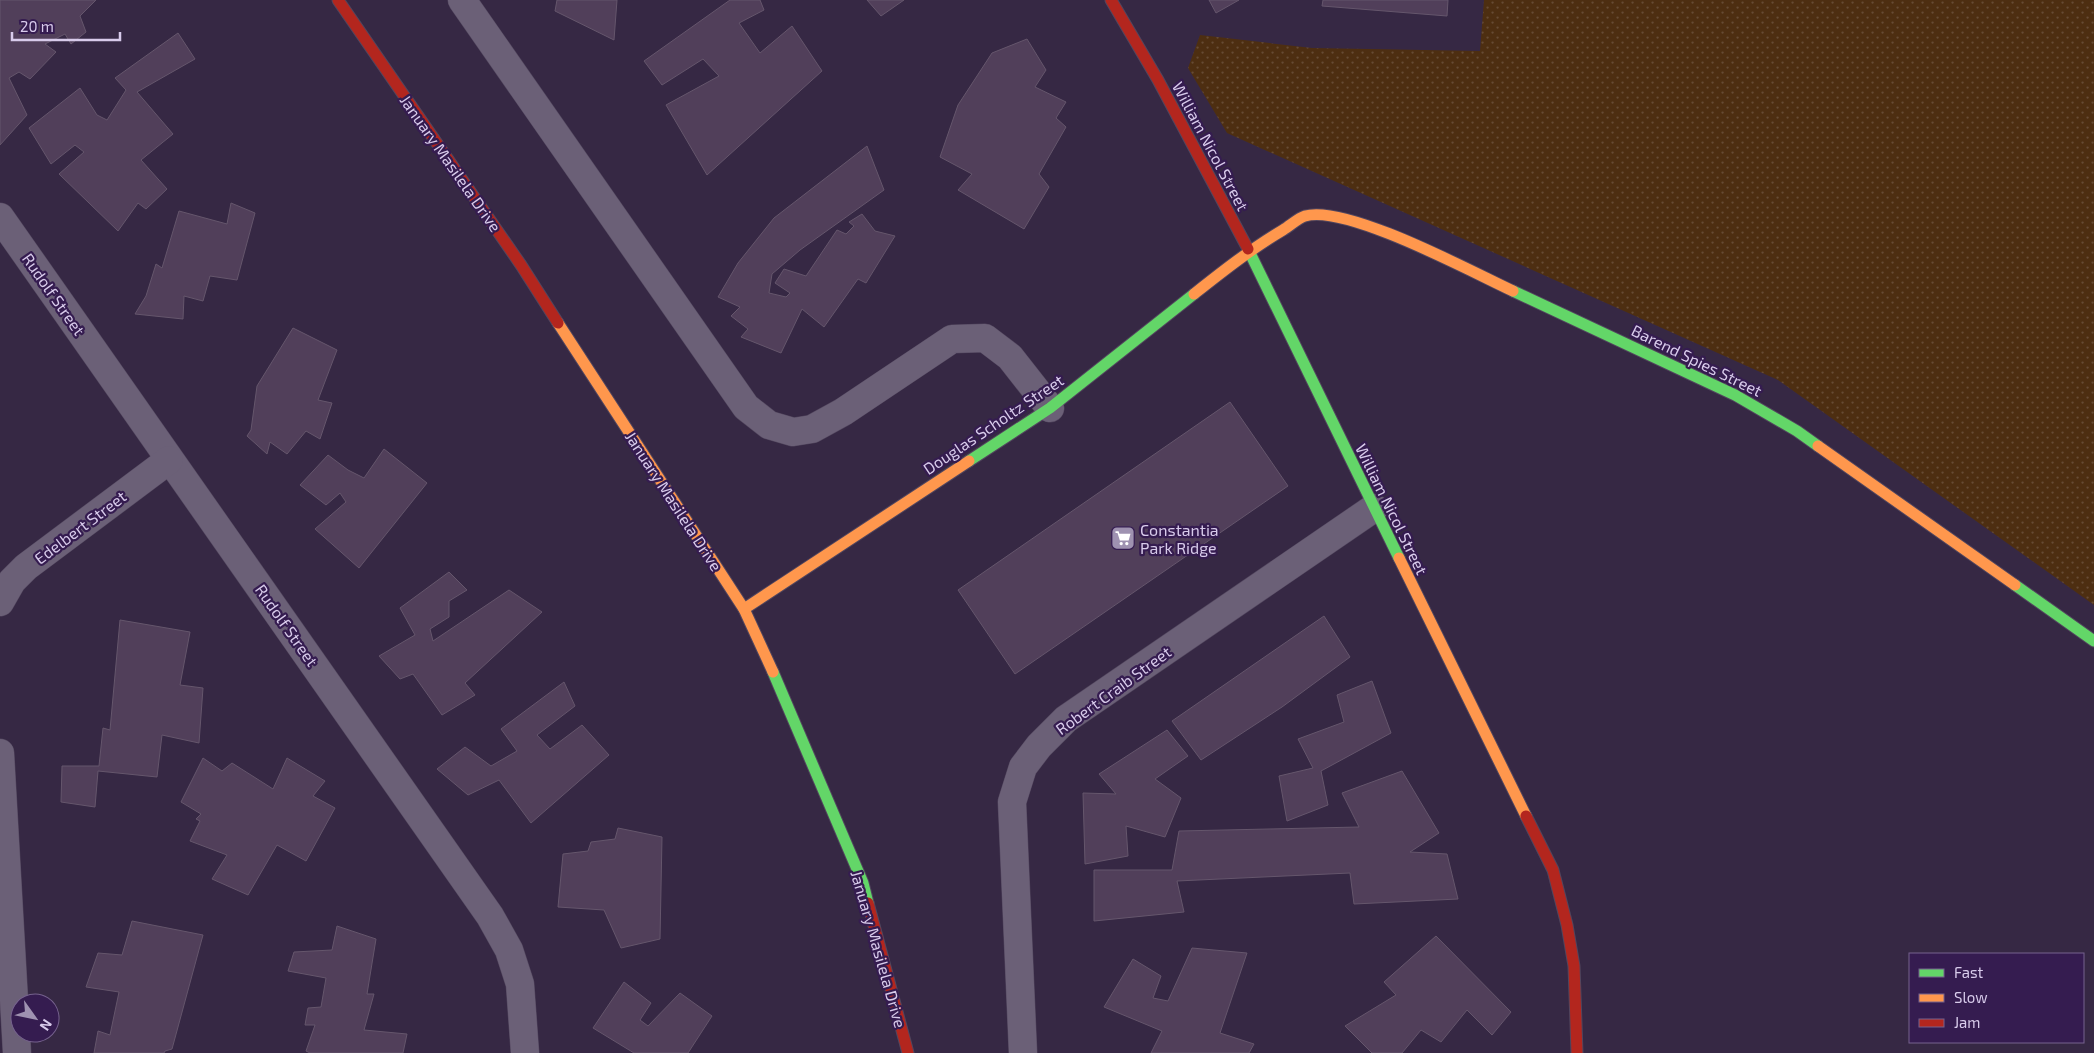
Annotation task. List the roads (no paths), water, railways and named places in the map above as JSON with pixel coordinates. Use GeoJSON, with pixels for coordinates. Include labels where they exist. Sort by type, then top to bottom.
{"type":"FeatureCollection","features":[{"type":"Feature","properties":{"kind":"street","name":"January Masilela Drive"},"geometry":{"type":"LineString","coordinates":[[338,0],[521,265],[744,609],[790,708],[863,883],[908,1053]]}},
{"type":"Feature","properties":{"kind":"street"},"geometry":{"type":"LineString","coordinates":[[462,0],[746,408],[769,425],[792,432],[812,429],[843,412],[952,339],[984,338],[1010,357],[1050,408]]}},
{"type":"Feature","properties":{"kind":"street","name":"William Nicol Street"},"geometry":{"type":"LineString","coordinates":[[1111,0],[1158,80],[1249,251],[1553,870],[1567,922],[1575,978],[1574,1018],[1577,1053]]}},
{"type":"Feature","properties":{"kind":"street","name":"Barend Spies Street"},"geometry":{"type":"LineString","coordinates":[[1249,251],[1306,216],[1329,214],[1356,221],[1422,249],[1736,395],[1797,431],[2094,641]]}},
{"type":"Feature","properties":{"kind":"street","name":"Rudolf Street"},"geometry":{"type":"LineString","coordinates":[[0,217],[490,916],[509,950],[520,984],[525,1053]]}},
{"type":"Feature","properties":{"kind":"street","name":"Douglas Scholtz Street"},"geometry":{"type":"LineString","coordinates":[[744,609],[1050,408],[1249,251]]}},
{"type":"Feature","properties":{"kind":"street","name":"Edelbert Street"},"geometry":{"type":"LineString","coordinates":[[0,602],[12,581],[26,566],[169,460]]}},
{"type":"Feature","properties":{"kind":"street","name":"Robert Craib Street"},"geometry":{"type":"LineString","coordinates":[[1023,1053],[1012,802],[1023,767],[1039,746],[1066,720],[1374,508]]}},
{"type":"Feature","properties":{"kind":"street"},"geometry":{"type":"LineString","coordinates":[[0,753],[17,1053]]}},
{"type":"Feature","properties":{"kind":"place","name":"Constantia Park Ridge"},"geometry":{"type":"Point","coordinates":[1123,538]}}]}
